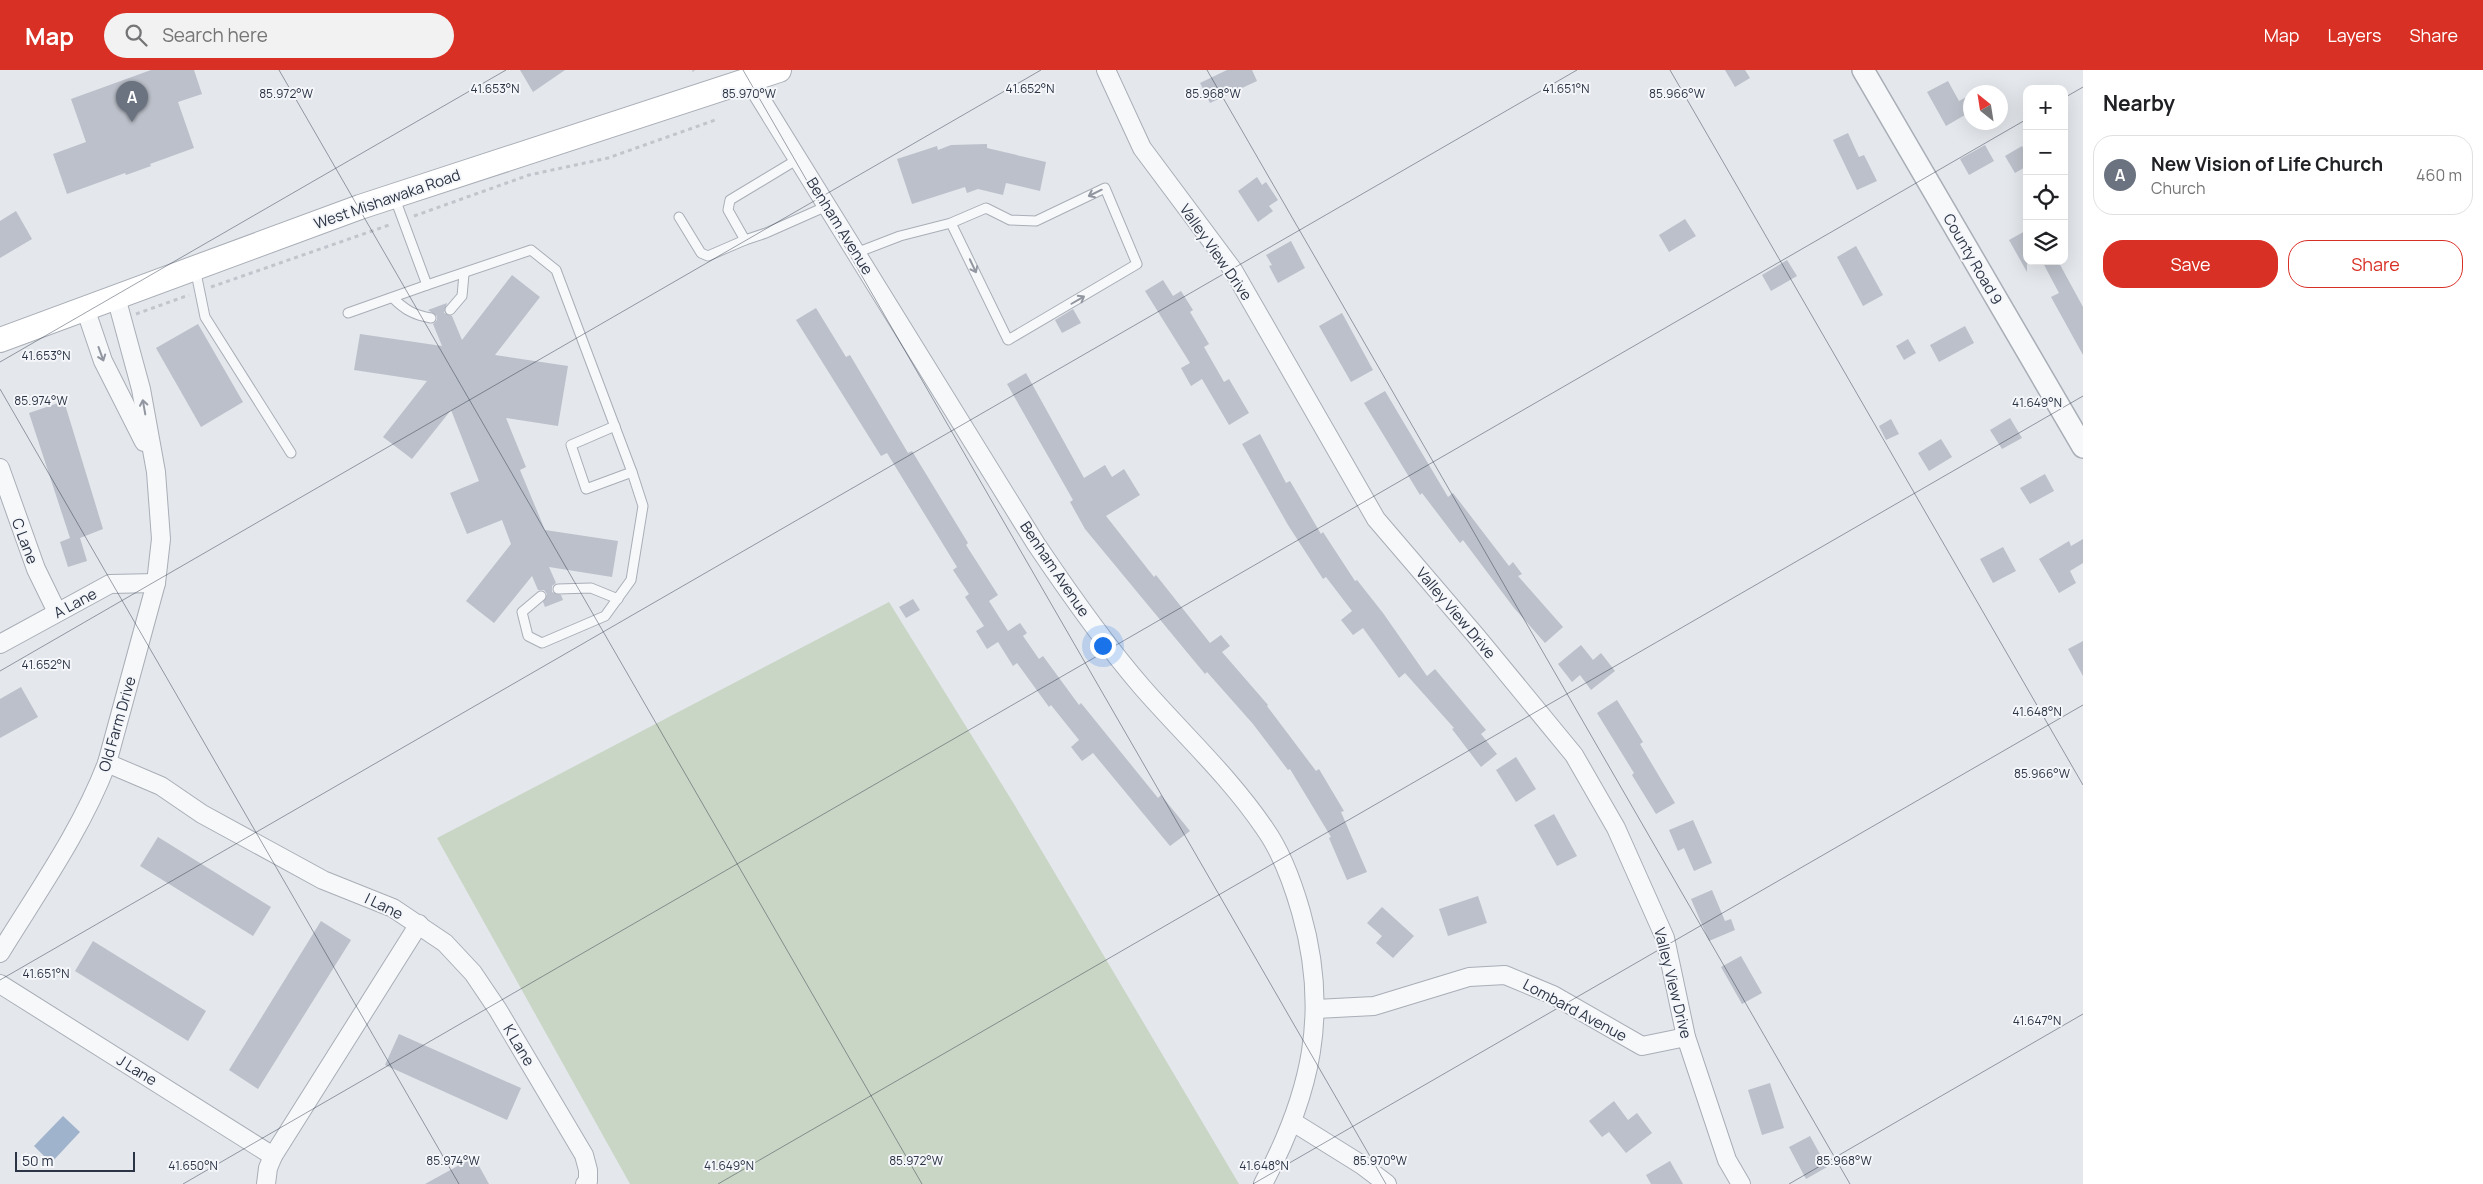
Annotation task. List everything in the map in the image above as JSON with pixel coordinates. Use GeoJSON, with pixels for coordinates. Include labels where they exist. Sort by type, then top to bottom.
{"type":"FeatureCollection","features":[{"type":"Feature","properties":{"kind":"main road","name":"West Mishawaka Road"},"geometry":{"type":"LineString","coordinates":[[0,340],[394,196],[746,75],[779,70]]}},
{"type":"Feature","properties":{"kind":"street","name":"Valley View Drive"},"geometry":{"type":"LineString","coordinates":[[1106,70],[1142,148],[1233,270],[1376,519],[1478,637],[1574,755],[1616,828],[1665,938],[1686,1037],[1727,1160],[1741,1184]]}},
{"type":"Feature","properties":{"kind":"street","name":"County Road 9"},"geometry":{"type":"LineString","coordinates":[[1863,70],[2083,447]]}},
{"type":"Feature","properties":{"kind":"street","name":"Benham Avenue"},"geometry":{"type":"LineString","coordinates":[[746,75],[1036,544],[1068,592],[1141,686],[1247,804],[1267,831],[1283,863],[1301,910],[1314,977],[1316,1009],[1313,1045],[1293,1122],[1263,1184]]}},
{"type":"Feature","properties":{"kind":"street","name":"Old Farm Drive"},"geometry":{"type":"LineString","coordinates":[[0,953],[83,817],[107,763],[156,583],[161,539],[156,472],[141,389],[116,297]]}},
{"type":"Feature","properties":{"kind":"street","name":"Old Farm Drive"},"geometry":{"type":"LineString","coordinates":[[85,308],[103,361],[143,439],[156,472]]}},
{"type":"Feature","properties":{"kind":"street","name":"C Lane"},"geometry":{"type":"LineString","coordinates":[[0,468],[36,569],[57,612]]}},
{"type":"Feature","properties":{"kind":"street","name":"A Lane"},"geometry":{"type":"LineString","coordinates":[[0,644],[110,584],[156,583]]}},
{"type":"Feature","properties":{"kind":"street","name":"I Lane"},"geometry":{"type":"LineString","coordinates":[[107,763],[161,786],[202,814],[294,865],[323,880],[394,908],[418,924],[273,1156],[268,1168],[266,1184]]}},
{"type":"Feature","properties":{"kind":"street","name":"K Lane"},"geometry":{"type":"LineString","coordinates":[[418,924],[445,943],[473,973],[498,1010],[584,1155],[588,1170],[588,1181],[585,1184]]}},
{"type":"Feature","properties":{"kind":"street","name":"Lombard Avenue"},"geometry":{"type":"LineString","coordinates":[[1316,1009],[1374,1006],[1469,977],[1505,975],[1553,996],[1642,1046],[1686,1037]]}},
{"type":"Feature","properties":{"kind":"street","name":"J Lane"},"geometry":{"type":"LineString","coordinates":[[0,984],[273,1156]]}},
{"type":"Feature","properties":{"kind":"street"},"geometry":{"type":"LineString","coordinates":[[1293,1122],[1362,1165],[1387,1184]]}},
{"type":"Feature","properties":{"kind":"lane"},"geometry":{"type":"LineString","coordinates":[[745,240],[728,210],[730,200],[798,159]]}},
{"type":"Feature","properties":{"kind":"lane"},"geometry":{"type":"LineString","coordinates":[[856,253],[900,236],[951,223],[986,208],[1010,220],[1036,221],[1105,188],[1137,264],[1008,340],[951,223]]}},
{"type":"Feature","properties":{"kind":"lane"},"geometry":{"type":"LineString","coordinates":[[394,196],[427,285]]}},
{"type":"Feature","properties":{"kind":"lane"},"geometry":{"type":"LineString","coordinates":[[679,217],[701,253],[708,256],[827,206]]}},
{"type":"Feature","properties":{"kind":"lane"},"geometry":{"type":"LineString","coordinates":[[348,313],[531,250],[556,270],[643,506],[631,580],[605,616],[542,643],[528,636],[522,612],[541,596]]}},
{"type":"Feature","properties":{"kind":"lane"},"geometry":{"type":"LineString","coordinates":[[195,268],[206,317],[291,453]]}},
{"type":"Feature","properties":{"kind":"lane"},"geometry":{"type":"LineString","coordinates":[[450,310],[462,296],[464,274]]}},
{"type":"Feature","properties":{"kind":"lane"},"geometry":{"type":"LineString","coordinates":[[393,298],[414,315],[431,318]]}},
{"type":"Feature","properties":{"kind":"lane"},"geometry":{"type":"LineString","coordinates":[[615,426],[570,445],[586,489],[632,472]]}},
{"type":"Feature","properties":{"kind":"lane"},"geometry":{"type":"LineString","coordinates":[[558,589],[591,588],[618,599]]}},
{"type":"Feature","properties":{"kind":"green space"},"geometry":{"type":"Polygon","coordinates":[[[889,602],[1014,804],[1239,1184],[630,1184],[437,838],[889,602]]]}},
{"type":"Feature","properties":{"kind":"water"},"geometry":{"type":"Polygon","coordinates":[[[63,1116],[80,1132],[51,1163],[34,1146],[63,1116]]]}},
{"type":"Feature","properties":{"kind":"building"},"geometry":{"type":"Polygon","coordinates":[[[151,70],[194,70],[202,94],[178,102],[194,148],[150,164],[151,166],[126,175],[125,173],[67,194],[53,154],[86,142],[71,99],[151,70]]]}},
{"type":"Feature","properties":{"kind":"building"},"geometry":{"type":"Polygon","coordinates":[[[520,70],[565,70],[533,92],[520,70]]]}},
{"type":"Feature","properties":{"kind":"building"},"geometry":{"type":"Polygon","coordinates":[[[1227,70],[1252,70],[1257,81],[1210,103],[1200,83],[1227,70]]]}},
{"type":"Feature","properties":{"kind":"building"},"geometry":{"type":"Polygon","coordinates":[[[1725,70],[1745,70],[1750,78],[1735,87],[1725,70]]]}},
{"type":"Feature","properties":{"kind":"building"},"geometry":{"type":"Polygon","coordinates":[[[1948,81],[1959,101],[1963,99],[1963,116],[1946,126],[1927,92],[1948,81]]]}},
{"type":"Feature","properties":{"kind":"building"},"geometry":{"type":"Polygon","coordinates":[[[1848,133],[1859,157],[1864,155],[1877,181],[1857,190],[1833,140],[1848,133]]]}},
{"type":"Feature","properties":{"kind":"building"},"geometry":{"type":"Polygon","coordinates":[[[987,144],[987,148],[1046,162],[1040,191],[1006,183],[1003,195],[978,189],[967,193],[965,187],[912,204],[897,159],[937,146],[938,150],[951,145],[987,144]]]}},
{"type":"Feature","properties":{"kind":"building"},"geometry":{"type":"Polygon","coordinates":[[[1985,145],[1994,161],[1969,175],[1960,159],[1985,145]]]}},
{"type":"Feature","properties":{"kind":"building"},"geometry":{"type":"Polygon","coordinates":[[[2022,146],[2023,168],[2015,173],[2005,156],[2022,146]]]}},
{"type":"Feature","properties":{"kind":"building"},"geometry":{"type":"Polygon","coordinates":[[[1257,177],[1262,185],[1266,182],[1278,200],[1269,206],[1273,211],[1258,222],[1238,191],[1257,177]]]}},
{"type":"Feature","properties":{"kind":"building"},"geometry":{"type":"Polygon","coordinates":[[[16,211],[32,239],[0,258],[0,221],[16,211]]]}},
{"type":"Feature","properties":{"kind":"building"},"geometry":{"type":"Polygon","coordinates":[[[1685,219],[1696,236],[1669,252],[1659,235],[1685,219]]]}},
{"type":"Feature","properties":{"kind":"building"},"geometry":{"type":"Polygon","coordinates":[[[2023,232],[2023,265],[2009,240],[2023,232]]]}},
{"type":"Feature","properties":{"kind":"building"},"geometry":{"type":"Polygon","coordinates":[[[1291,241],[1305,268],[1278,283],[1269,266],[1272,265],[1266,255],[1291,241]]]}},
{"type":"Feature","properties":{"kind":"building"},"geometry":{"type":"Polygon","coordinates":[[[1856,246],[1883,295],[1863,306],[1837,257],[1856,246]]]}},
{"type":"Feature","properties":{"kind":"building"},"geometry":{"type":"Polygon","coordinates":[[[1787,260],[1797,276],[1771,291],[1762,275],[1787,260]]]}},
{"type":"Feature","properties":{"kind":"building"},"geometry":{"type":"Polygon","coordinates":[[[2044,265],[2060,265],[2083,307],[2083,355],[2051,297],[2059,293],[2044,265]]]}},
{"type":"Feature","properties":{"kind":"building"},"geometry":{"type":"Polygon","coordinates":[[[512,275],[540,297],[495,355],[568,366],[558,426],[506,418],[526,467],[520,470],[545,530],[618,541],[612,577],[549,567],[556,583],[552,586],[552,592],[561,595],[563,600],[545,607],[543,602],[547,594],[544,590],[538,590],[532,576],[494,623],[466,601],[511,544],[502,520],[467,534],[450,493],[479,481],[451,410],[412,459],[383,437],[427,381],[354,370],[360,334],[442,346],[433,324],[437,320],[437,316],[428,310],[447,303],[444,313],[452,316],[462,340],[512,275]]]}},
{"type":"Feature","properties":{"kind":"building"},"geometry":{"type":"Polygon","coordinates":[[[1163,280],[1173,296],[1181,291],[1193,310],[1190,312],[1209,344],[1204,347],[1224,382],[1229,379],[1249,413],[1229,425],[1202,379],[1191,386],[1181,368],[1190,363],[1145,291],[1163,280]]]}},
{"type":"Feature","properties":{"kind":"building"},"geometry":{"type":"Polygon","coordinates":[[[816,308],[846,357],[850,355],[908,453],[912,451],[968,543],[966,545],[998,595],[989,601],[1008,631],[1020,623],[1027,633],[1023,636],[1039,659],[1043,656],[1079,705],[1081,703],[1158,798],[1161,795],[1190,831],[1170,846],[1093,753],[1082,761],[1071,747],[1079,740],[1051,705],[1049,707],[1017,663],[1013,666],[998,642],[987,649],[976,631],[984,626],[965,597],[969,594],[953,570],[957,567],[887,453],[881,456],[796,320],[816,308]]]}},
{"type":"Feature","properties":{"kind":"building"},"geometry":{"type":"Polygon","coordinates":[[[1073,309],[1081,323],[1062,333],[1055,320],[1073,309]]]}},
{"type":"Feature","properties":{"kind":"building"},"geometry":{"type":"Polygon","coordinates":[[[1342,313],[1373,370],[1351,382],[1319,326],[1342,313]]]}},
{"type":"Feature","properties":{"kind":"building"},"geometry":{"type":"Polygon","coordinates":[[[198,324],[243,402],[201,427],[156,348],[198,324]]]}},
{"type":"Feature","properties":{"kind":"building"},"geometry":{"type":"Polygon","coordinates":[[[1965,326],[1974,343],[1939,362],[1930,345],[1965,326]]]}},
{"type":"Feature","properties":{"kind":"building"},"geometry":{"type":"Polygon","coordinates":[[[1908,339],[1916,353],[1904,360],[1896,346],[1908,339]]]}},
{"type":"Feature","properties":{"kind":"building"},"geometry":{"type":"Polygon","coordinates":[[[1026,373],[1084,478],[1105,465],[1112,477],[1124,469],[1140,495],[1106,516],[1154,577],[1156,575],[1210,643],[1221,635],[1230,646],[1222,652],[1268,705],[1316,771],[1319,769],[1344,811],[1341,812],[1367,872],[1347,880],[1329,838],[1331,837],[1290,769],[1288,770],[1253,724],[1207,672],[1205,674],[1085,529],[1070,502],[1073,500],[1007,384],[1026,373]]]}},
{"type":"Feature","properties":{"kind":"building"},"geometry":{"type":"Polygon","coordinates":[[[1385,391],[1448,497],[1453,493],[1509,566],[1513,562],[1522,574],[1518,576],[1563,627],[1545,643],[1514,608],[1463,540],[1460,543],[1422,493],[1420,495],[1364,403],[1385,391]]]}},
{"type":"Feature","properties":{"kind":"building"},"geometry":{"type":"Polygon","coordinates":[[[64,401],[103,529],[80,538],[87,561],[68,567],[60,542],[70,538],[29,413],[64,401]]]}},
{"type":"Feature","properties":{"kind":"building"},"geometry":{"type":"Polygon","coordinates":[[[2010,418],[2022,438],[2002,449],[1990,430],[2010,418]]]}},
{"type":"Feature","properties":{"kind":"building"},"geometry":{"type":"Polygon","coordinates":[[[1891,419],[1899,434],[1886,440],[1879,426],[1891,419]]]}},
{"type":"Feature","properties":{"kind":"building"},"geometry":{"type":"Polygon","coordinates":[[[1260,434],[1286,483],[1290,481],[1321,534],[1323,532],[1355,581],[1357,580],[1383,613],[1427,676],[1435,669],[1486,730],[1481,734],[1497,754],[1481,767],[1452,729],[1454,728],[1405,673],[1399,678],[1363,628],[1353,635],[1341,620],[1352,611],[1326,577],[1323,579],[1288,525],[1242,444],[1260,434]]]}},
{"type":"Feature","properties":{"kind":"building"},"geometry":{"type":"Polygon","coordinates":[[[1941,439],[1952,457],[1929,471],[1918,453],[1941,439]]]}},
{"type":"Feature","properties":{"kind":"building"},"geometry":{"type":"Polygon","coordinates":[[[2045,474],[2054,491],[2030,504],[2020,488],[2045,474]]]}},
{"type":"Feature","properties":{"kind":"building"},"geometry":{"type":"Polygon","coordinates":[[[2083,539],[2083,563],[2070,571],[2076,583],[2059,593],[2039,559],[2069,541],[2071,546],[2083,539]]]}},
{"type":"Feature","properties":{"kind":"building"},"geometry":{"type":"Polygon","coordinates":[[[2003,547],[2016,571],[1993,583],[1980,559],[2003,547]]]}},
{"type":"Feature","properties":{"kind":"building"},"geometry":{"type":"Polygon","coordinates":[[[913,599],[920,610],[906,618],[899,607],[913,599]]]}},
{"type":"Feature","properties":{"kind":"building"},"geometry":{"type":"Polygon","coordinates":[[[2083,641],[2083,676],[2068,649],[2083,641]]]}},
{"type":"Feature","properties":{"kind":"building"},"geometry":{"type":"Polygon","coordinates":[[[1581,645],[1593,660],[1601,653],[1615,671],[1591,690],[1580,675],[1572,682],[1558,664],[1581,645]]]}},
{"type":"Feature","properties":{"kind":"building"},"geometry":{"type":"Polygon","coordinates":[[[21,687],[38,717],[0,738],[0,699],[21,687]]]}},
{"type":"Feature","properties":{"kind":"building"},"geometry":{"type":"Polygon","coordinates":[[[1617,700],[1643,742],[1640,744],[1675,803],[1656,814],[1632,775],[1634,773],[1597,713],[1617,700]]]}},
{"type":"Feature","properties":{"kind":"building"},"geometry":{"type":"Polygon","coordinates":[[[1516,757],[1536,789],[1516,802],[1496,770],[1516,757]]]}},
{"type":"Feature","properties":{"kind":"building"},"geometry":{"type":"Polygon","coordinates":[[[1554,814],[1577,856],[1557,866],[1534,825],[1554,814]]]}},
{"type":"Feature","properties":{"kind":"building"},"geometry":{"type":"Polygon","coordinates":[[[1693,820],[1712,863],[1694,871],[1684,848],[1678,851],[1669,830],[1693,820]]]}},
{"type":"Feature","properties":{"kind":"building"},"geometry":{"type":"Polygon","coordinates":[[[158,837],[271,907],[253,936],[140,866],[158,837]]]}},
{"type":"Feature","properties":{"kind":"building"},"geometry":{"type":"Polygon","coordinates":[[[1712,890],[1725,921],[1731,919],[1735,930],[1709,941],[1691,899],[1712,890]]]}},
{"type":"Feature","properties":{"kind":"building"},"geometry":{"type":"Polygon","coordinates":[[[1478,896],[1487,923],[1448,936],[1439,909],[1478,896]]]}},
{"type":"Feature","properties":{"kind":"building"},"geometry":{"type":"Polygon","coordinates":[[[1382,907],[1414,936],[1393,958],[1376,943],[1382,936],[1367,923],[1382,907]]]}},
{"type":"Feature","properties":{"kind":"building"},"geometry":{"type":"Polygon","coordinates":[[[321,921],[351,940],[258,1089],[229,1070],[321,921]]]}},
{"type":"Feature","properties":{"kind":"building"},"geometry":{"type":"Polygon","coordinates":[[[93,941],[206,1011],[188,1041],[75,971],[93,941]]]}},
{"type":"Feature","properties":{"kind":"building"},"geometry":{"type":"Polygon","coordinates":[[[1741,956],[1762,993],[1742,1004],[1721,967],[1741,956]]]}},
{"type":"Feature","properties":{"kind":"building"},"geometry":{"type":"Polygon","coordinates":[[[399,1034],[521,1088],[507,1120],[385,1065],[399,1034]]]}},
{"type":"Feature","properties":{"kind":"building"},"geometry":{"type":"Polygon","coordinates":[[[1770,1083],[1784,1128],[1762,1135],[1748,1090],[1770,1083]]]}},
{"type":"Feature","properties":{"kind":"building"},"geometry":{"type":"Polygon","coordinates":[[[1614,1101],[1628,1120],[1637,1113],[1652,1133],[1626,1153],[1609,1132],[1602,1137],[1589,1121],[1614,1101]]]}},
{"type":"Feature","properties":{"kind":"building"},"geometry":{"type":"Polygon","coordinates":[[[1810,1136],[1827,1167],[1806,1179],[1789,1147],[1810,1136]]]}},
{"type":"Feature","properties":{"kind":"building"},"geometry":{"type":"Polygon","coordinates":[[[474,1157],[489,1184],[425,1184],[474,1157]]]}},
{"type":"Feature","properties":{"kind":"building"},"geometry":{"type":"Polygon","coordinates":[[[1670,1161],[1683,1184],[1651,1184],[1646,1175],[1670,1161]]]}},
{"type":"Feature","properties":{"kind":"place","name":"New Vision of Life Church"},"geometry":{"type":"Point","coordinates":[132,122]}}]}
